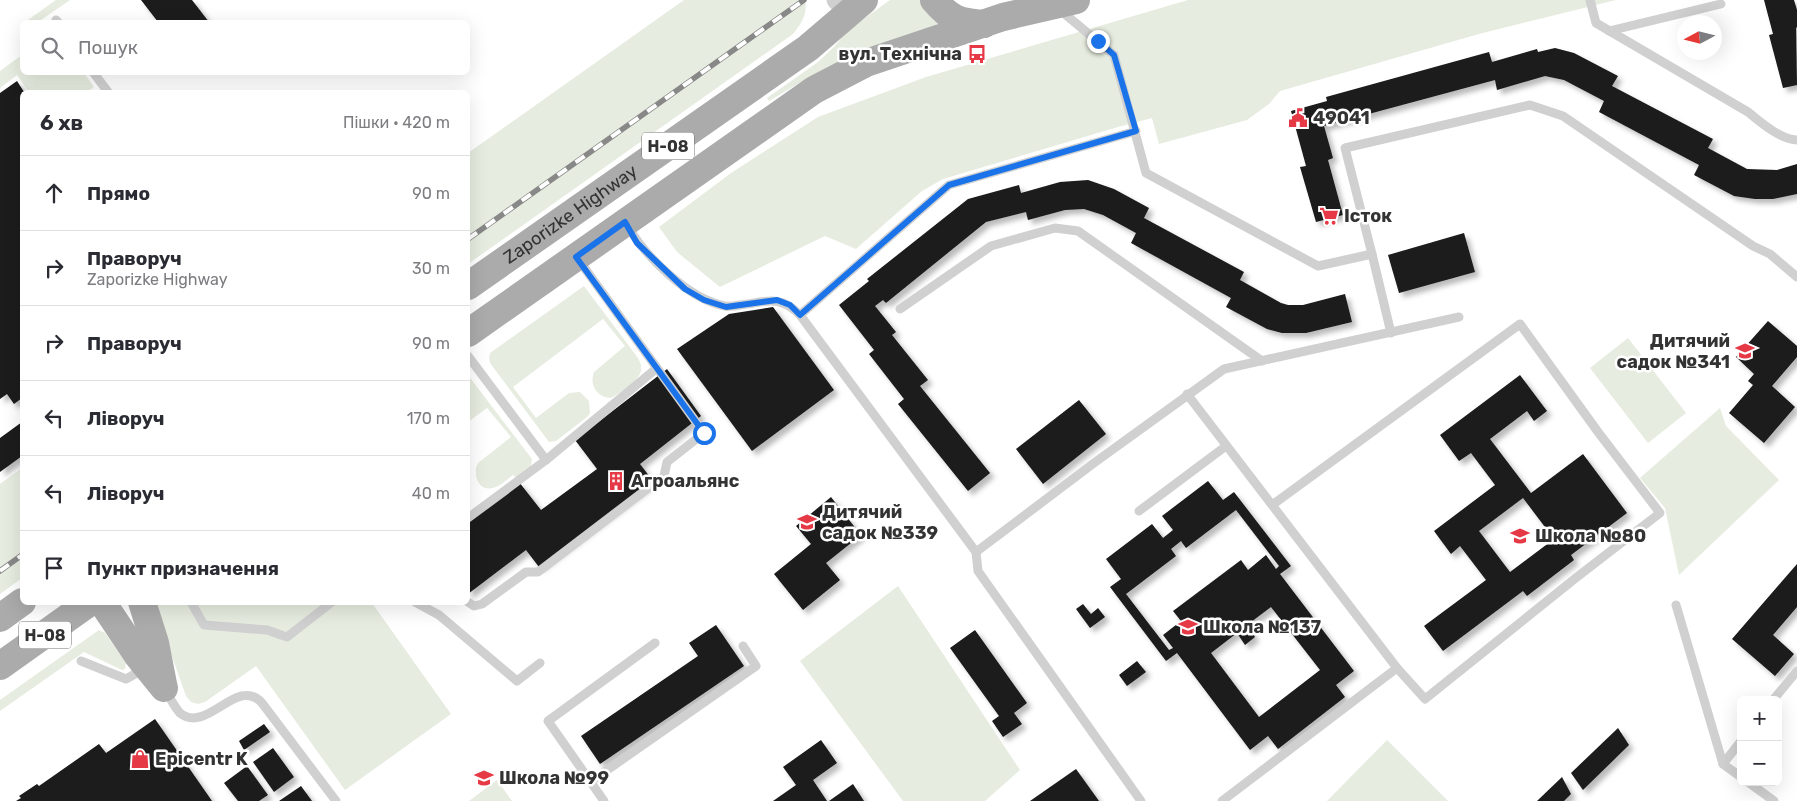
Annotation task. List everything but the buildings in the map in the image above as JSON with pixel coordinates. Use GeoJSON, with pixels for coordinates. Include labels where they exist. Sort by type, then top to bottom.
{"type":"FeatureCollection","features":[{"type":"Feature","properties":{"kind":"main road","name":"Н-08"},"geometry":{"type":"LineString","coordinates":[[934,0],[944,13],[963,22],[1003,13],[1065,3]]}},
{"type":"Feature","properties":{"kind":"main road","name":"Zaporizke Highway"},"geometry":{"type":"LineString","coordinates":[[470,285],[800,54],[850,4]]}},
{"type":"Feature","properties":{"kind":"main road","name":"Н-08"},"geometry":{"type":"LineString","coordinates":[[470,332],[814,90],[866,63],[1003,13]]}},
{"type":"Feature","properties":{"kind":"main road","name":"Н-08"},"geometry":{"type":"LineString","coordinates":[[0,618],[20,603]]}},
{"type":"Feature","properties":{"kind":"main road","name":"Н-08"},"geometry":{"type":"LineString","coordinates":[[0,666],[86,605]]}},
{"type":"Feature","properties":{"kind":"main road"},"geometry":{"type":"LineString","coordinates":[[104,605],[138,656],[164,688]]}},
{"type":"Feature","properties":{"kind":"main road"},"geometry":{"type":"LineString","coordinates":[[143,605],[164,688]]}},
{"type":"Feature","properties":{"kind":"lane"},"geometry":{"type":"LineString","coordinates":[[1590,0],[1596,24],[1748,112],[1768,127],[1792,140],[1797,140]]}},
{"type":"Feature","properties":{"kind":"lane"},"geometry":{"type":"LineString","coordinates":[[1065,3],[1114,55],[1146,173],[1318,266],[1372,254]]}},
{"type":"Feature","properties":{"kind":"lane"},"geometry":{"type":"LineString","coordinates":[[1609,31],[1721,4]]}},
{"type":"Feature","properties":{"kind":"lane"},"geometry":{"type":"LineString","coordinates":[[95,75],[106,90]]}},
{"type":"Feature","properties":{"kind":"lane"},"geometry":{"type":"LineString","coordinates":[[1391,333],[1345,148],[1530,105],[1563,116],[1753,246],[1770,254],[1797,277]]}},
{"type":"Feature","properties":{"kind":"lane"},"geometry":{"type":"LineString","coordinates":[[800,315],[949,185],[1136,131]]}},
{"type":"Feature","properties":{"kind":"lane"},"geometry":{"type":"LineString","coordinates":[[625,222],[637,243],[685,289],[704,300],[726,307],[777,300],[790,305],[800,315],[976,552],[978,570],[1141,801]]}},
{"type":"Feature","properties":{"kind":"lane"},"geometry":{"type":"LineString","coordinates":[[900,309],[991,246],[1055,228],[1078,231],[1262,361]]}},
{"type":"Feature","properties":{"kind":"lane"},"geometry":{"type":"LineString","coordinates":[[470,603],[474,606],[482,604],[526,572],[538,572],[664,476],[667,462],[704,433],[576,257]]}},
{"type":"Feature","properties":{"kind":"lane"},"geometry":{"type":"LineString","coordinates":[[976,552],[1224,369],[1459,317]]}},
{"type":"Feature","properties":{"kind":"lane"},"geometry":{"type":"LineString","coordinates":[[1188,394],[1226,446],[1398,668],[1424,699],[1660,513],[1598,432],[1520,324],[1272,505]]}},
{"type":"Feature","properties":{"kind":"lane"},"geometry":{"type":"LineString","coordinates":[[470,359],[546,460]]}},
{"type":"Feature","properties":{"kind":"lane"},"geometry":{"type":"LineString","coordinates":[[470,517],[546,460],[657,368]]}},
{"type":"Feature","properties":{"kind":"lane"},"geometry":{"type":"LineString","coordinates":[[1139,512],[1226,446]]}},
{"type":"Feature","properties":{"kind":"lane"},"geometry":{"type":"LineString","coordinates":[[193,605],[204,625],[267,630],[287,637],[328,605]]}},
{"type":"Feature","properties":{"kind":"lane"},"geometry":{"type":"LineString","coordinates":[[421,605],[439,615],[517,681],[540,663]]}},
{"type":"Feature","properties":{"kind":"lane"},"geometry":{"type":"LineString","coordinates":[[1676,605],[1723,764],[1737,774]]}},
{"type":"Feature","properties":{"kind":"lane"},"geometry":{"type":"LineString","coordinates":[[604,801],[548,721],[655,643]]}},
{"type":"Feature","properties":{"kind":"lane"},"geometry":{"type":"LineString","coordinates":[[590,782],[756,666],[743,646]]}},
{"type":"Feature","properties":{"kind":"lane"},"geometry":{"type":"LineString","coordinates":[[81,661],[126,679],[135,674],[138,656]]}},
{"type":"Feature","properties":{"kind":"lane"},"geometry":{"type":"LineString","coordinates":[[1222,801],[1398,668]]}},
{"type":"Feature","properties":{"kind":"lane"},"geometry":{"type":"LineString","coordinates":[[1776,696],[1797,671]]}},
{"type":"Feature","properties":{"kind":"lane"},"geometry":{"type":"LineString","coordinates":[[164,688],[179,711],[185,716],[195,718],[207,714],[240,696],[254,695],[262,702],[336,801]]}},
{"type":"Feature","properties":{"kind":"lane"},"geometry":{"type":"LineString","coordinates":[[1723,764],[1737,746]]}},
{"type":"Feature","properties":{"kind":"lane"},"geometry":{"type":"LineString","coordinates":[[1753,786],[1774,801]]}},
{"type":"Feature","properties":{"kind":"shaded area"},"geometry":{"type":"Polygon","coordinates":[[[56,0],[70,0],[41,20],[28,20],[56,0]]]}},
{"type":"Feature","properties":{"kind":"shaded area"},"geometry":{"type":"Polygon","coordinates":[[[684,0],[805,0],[805,14],[793,34],[470,263],[470,152],[684,0]]]}},
{"type":"Feature","properties":{"kind":"shaded area"},"geometry":{"type":"Polygon","coordinates":[[[890,0],[922,0],[943,22],[847,59],[801,82],[769,101],[767,98],[818,62],[847,31],[890,0]]]}},
{"type":"Feature","properties":{"kind":"shaded area"},"geometry":{"type":"Polygon","coordinates":[[[1188,0],[1616,0],[1479,34],[1280,91],[1269,104],[1247,120],[1159,144],[1152,118],[943,179],[922,191],[856,249],[825,236],[720,287],[677,252],[659,227],[731,173],[818,117],[926,77],[1188,0]]]}},
{"type":"Feature","properties":{"kind":"shaded area"},"geometry":{"type":"Polygon","coordinates":[[[20,56],[20,75],[85,75],[94,87],[90,90],[28,90],[17,75],[0,88],[0,71],[20,56]]]}},
{"type":"Feature","properties":{"kind":"shaded area"},"geometry":{"type":"Polygon","coordinates":[[[584,286],[638,358],[641,370],[634,382],[611,398],[602,396],[595,390],[593,386],[594,372],[625,346],[603,319],[513,387],[536,418],[569,393],[580,392],[589,401],[590,413],[587,417],[556,441],[549,442],[490,363],[490,353],[584,286]]]}},
{"type":"Feature","properties":{"kind":"shaded area"},"geometry":{"type":"Polygon","coordinates":[[[1628,338],[1686,413],[1648,443],[1590,368],[1628,338]]]}},
{"type":"Feature","properties":{"kind":"shaded area"},"geometry":{"type":"Polygon","coordinates":[[[470,379],[532,459],[531,466],[516,478],[513,475],[501,485],[487,488],[483,487],[478,481],[476,467],[478,463],[511,437],[487,408],[470,421],[470,379]]]}},
{"type":"Feature","properties":{"kind":"shaded area"},"geometry":{"type":"Polygon","coordinates":[[[1720,408],[1726,426],[1779,480],[1679,575],[1665,508],[1640,478],[1720,408]]]}},
{"type":"Feature","properties":{"kind":"shaded area"},"geometry":{"type":"Polygon","coordinates":[[[20,469],[20,579],[0,594],[0,484],[20,469]]]}},
{"type":"Feature","properties":{"kind":"shaded area"},"geometry":{"type":"Polygon","coordinates":[[[898,586],[1020,770],[985,801],[903,801],[800,661],[898,586]]]}},
{"type":"Feature","properties":{"kind":"shaded area"},"geometry":{"type":"Polygon","coordinates":[[[155,605],[373,605],[451,714],[345,790],[256,666],[205,702],[198,704],[191,702],[186,696],[155,605]]]}},
{"type":"Feature","properties":{"kind":"shaded area"},"geometry":{"type":"Polygon","coordinates":[[[99,630],[105,633],[126,663],[125,669],[122,670],[84,652],[0,711],[0,700],[99,630]]]}},
{"type":"Feature","properties":{"kind":"shaded area"},"geometry":{"type":"Polygon","coordinates":[[[1387,740],[1448,801],[1327,801],[1387,740]]]}},
{"type":"Feature","properties":{"kind":"shaded area"},"geometry":{"type":"Polygon","coordinates":[[[497,780],[512,801],[469,801],[497,780]]]}},
{"type":"Feature","properties":{"kind":"railway"},"geometry":{"type":"LineString","coordinates":[[470,238],[804,0]]}},
{"type":"Feature","properties":{"kind":"railway"},"geometry":{"type":"LineString","coordinates":[[0,571],[20,556]]}},
{"type":"Feature","properties":{"kind":"place","name":"вул. Технічна"},"geometry":{"type":"Point","coordinates":[977,54]}},
{"type":"Feature","properties":{"kind":"place","name":"49041"},"geometry":{"type":"Point","coordinates":[1298,118]}},
{"type":"Feature","properties":{"kind":"place","name":"Істок"},"geometry":{"type":"Point","coordinates":[1329,216]}},
{"type":"Feature","properties":{"kind":"place","name":"Дитячий садок №341"},"geometry":{"type":"Point","coordinates":[1745,351]}},
{"type":"Feature","properties":{"kind":"place","name":"Агроальянс"},"geometry":{"type":"Point","coordinates":[616,481]}},
{"type":"Feature","properties":{"kind":"place","name":"Дитячий садок №339"},"geometry":{"type":"Point","coordinates":[807,522]}},
{"type":"Feature","properties":{"kind":"place","name":"Школа №80"},"geometry":{"type":"Point","coordinates":[1520,536]}},
{"type":"Feature","properties":{"kind":"place","name":"Школа №137"},"geometry":{"type":"Point","coordinates":[1188,627]}},
{"type":"Feature","properties":{"kind":"place","name":"Epicentr K"},"geometry":{"type":"Point","coordinates":[140,759]}},
{"type":"Feature","properties":{"kind":"place","name":"Школа №99"},"geometry":{"type":"Point","coordinates":[484,778]}},
{"type":"Feature","properties":{"kind":"route"},"geometry":{"type":"LineString","coordinates":[[704,433],[576,257],[625,222],[637,243],[685,289],[704,300],[726,307],[777,300],[790,305],[800,315],[949,185],[1136,131],[1114,55],[1098,41]]}}]}
